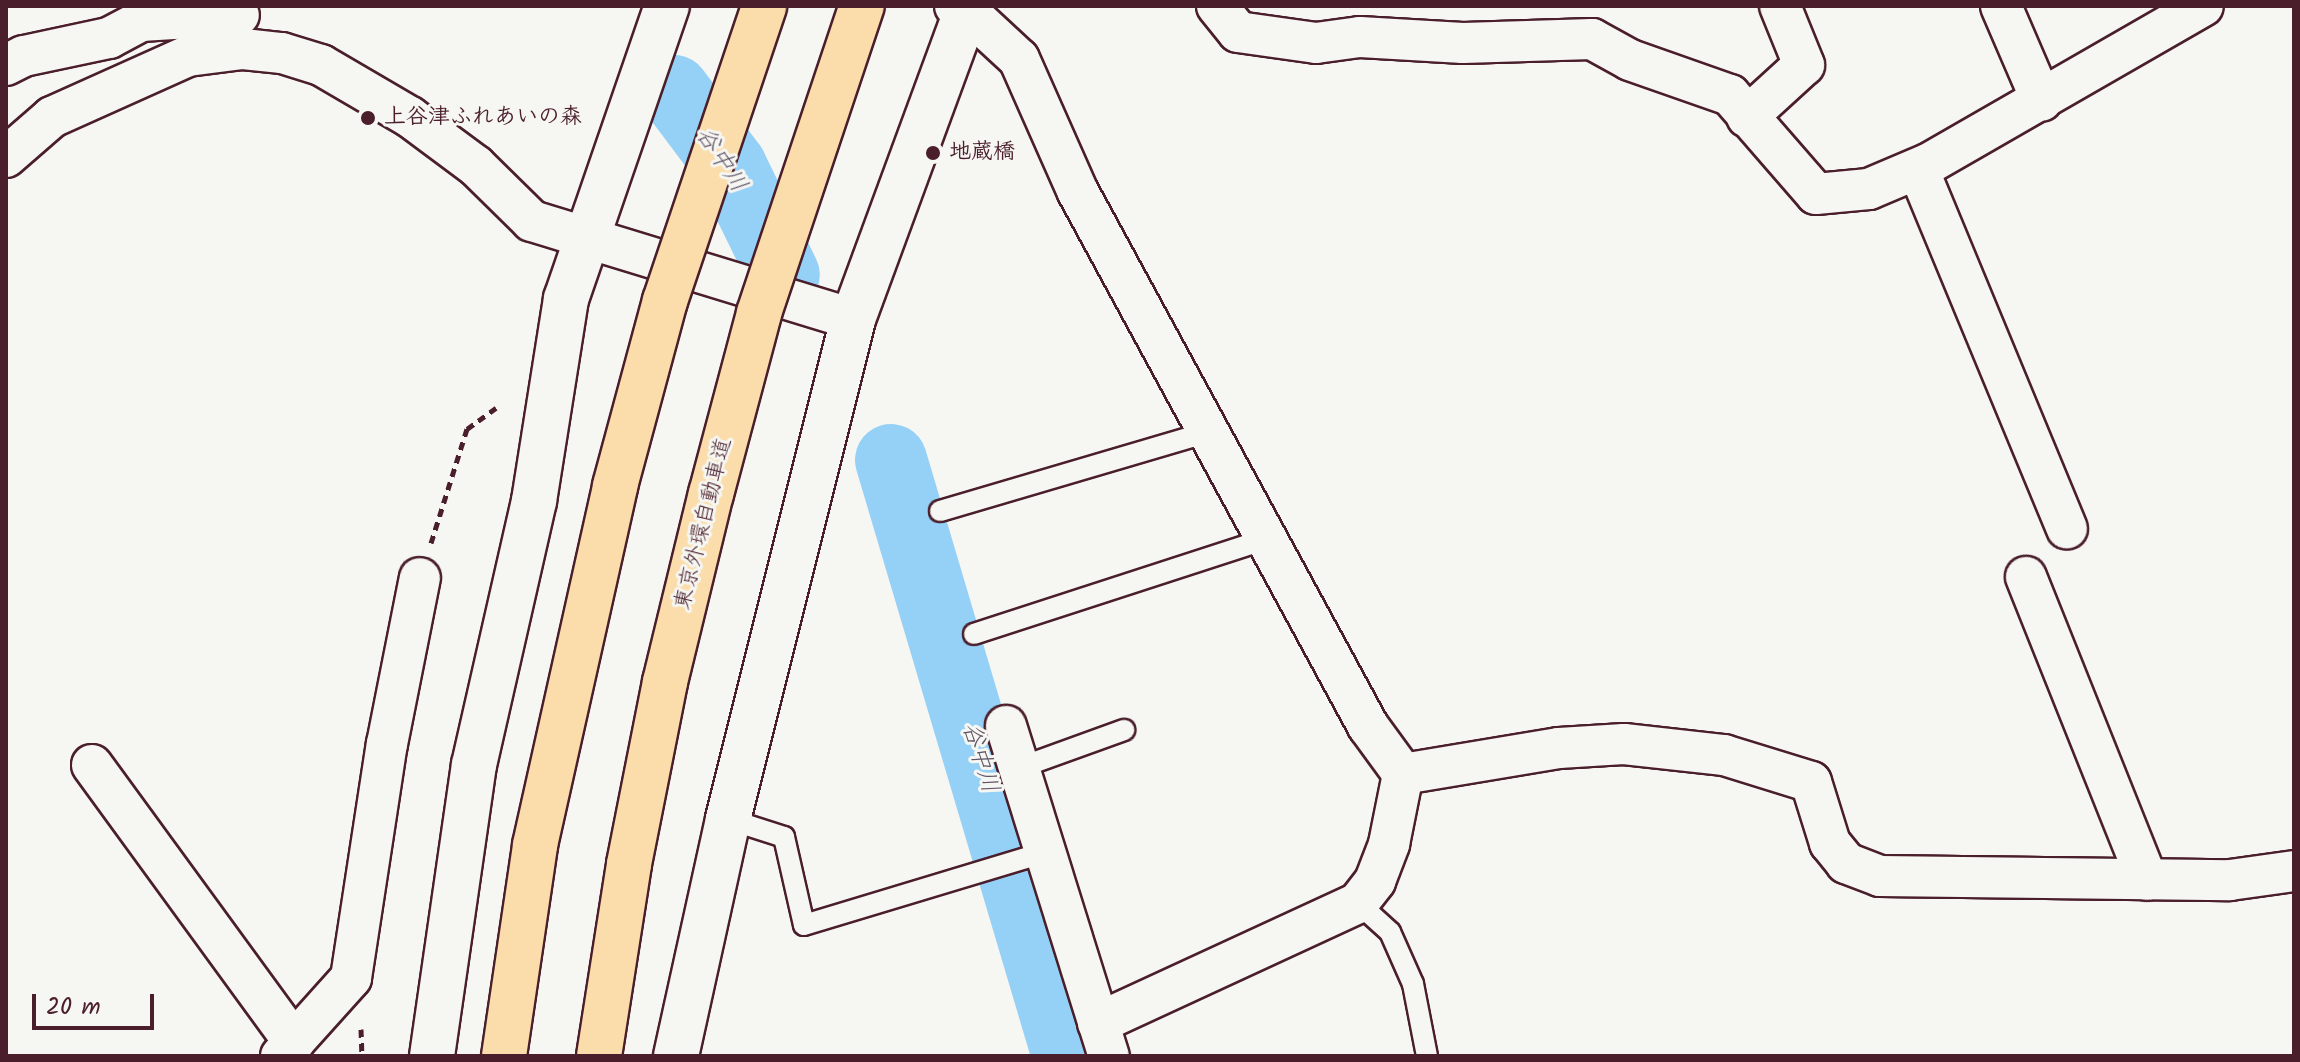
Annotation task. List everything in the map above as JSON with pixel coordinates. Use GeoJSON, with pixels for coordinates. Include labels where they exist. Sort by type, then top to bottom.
{"type":"FeatureCollection","features":[{"type":"Feature","properties":{"kind":"highway"},"geometry":{"type":"LineString","coordinates":[[504,1056],[535,845],[615,486],[665,301],[764,6]]}},
{"type":"Feature","properties":{"kind":"highway","name":"東京外環自動車道"},"geometry":{"type":"LineString","coordinates":[[599,1056],[638,819],[711,494],[759,313],[862,6]]}},
{"type":"Feature","properties":{"kind":"street"},"geometry":{"type":"LineString","coordinates":[[432,1056],[474,765],[534,501],[566,299],[585,235],[667,6]]}},
{"type":"Feature","properties":{"kind":"street"},"geometry":{"type":"LineString","coordinates":[[1217,6],[1238,32],[1292,41],[1592,39],[1630,60],[1711,84],[1730,95],[1816,194],[1869,189],[1918,169],[2042,101],[2203,6]]}},
{"type":"Feature","properties":{"kind":"street"},"geometry":{"type":"LineString","coordinates":[[1747,117],[1804,65],[1780,6]]}},
{"type":"Feature","properties":{"kind":"street"},"geometry":{"type":"LineString","coordinates":[[2001,6],[2042,101]]}},
{"type":"Feature","properties":{"kind":"street"},"geometry":{"type":"LineString","coordinates":[[676,1056],[728,819],[853,319],[970,7],[1019,59],[1078,192],[1368,726],[1403,774],[1389,844],[1375,881],[1358,903],[1104,1039],[1036,855],[1019,768],[1006,726]]}},
{"type":"Feature","properties":{"kind":"street"},"geometry":{"type":"LineString","coordinates":[[6,65],[160,12],[240,23],[321,65],[410,117],[465,158],[532,221],[853,319]]}},
{"type":"Feature","properties":{"kind":"street"},"geometry":{"type":"LineString","coordinates":[[160,12],[188,56]]}},
{"type":"Feature","properties":{"kind":"street"},"geometry":{"type":"LineString","coordinates":[[6,157],[52,117],[188,56],[240,23]]}},
{"type":"Feature","properties":{"kind":"street"},"geometry":{"type":"LineString","coordinates":[[1918,169],[2067,528]]}},
{"type":"Feature","properties":{"kind":"street"},"geometry":{"type":"LineString","coordinates":[[2026,577],[2147,880]]}},
{"type":"Feature","properties":{"kind":"street"},"geometry":{"type":"LineString","coordinates":[[92,765],[287,1049],[351,978],[387,744],[420,578]]}},
{"type":"Feature","properties":{"kind":"street"},"geometry":{"type":"LineString","coordinates":[[1403,774],[1585,746],[1624,744],[1724,755],[1811,782],[1830,843],[1846,863],[1880,876],[2230,880],[2294,871]]}},
{"type":"Feature","properties":{"kind":"lane"},"geometry":{"type":"LineString","coordinates":[[940,511],[1208,432]]}},
{"type":"Feature","properties":{"kind":"lane"},"geometry":{"type":"LineString","coordinates":[[974,634],[1266,539]]}},
{"type":"Feature","properties":{"kind":"lane"},"geometry":{"type":"LineString","coordinates":[[1019,768],[1124,730]]}},
{"type":"Feature","properties":{"kind":"lane"},"geometry":{"type":"LineString","coordinates":[[728,819],[784,837],[804,925],[1036,855]]}},
{"type":"Feature","properties":{"kind":"lane"},"geometry":{"type":"LineString","coordinates":[[1358,903],[1390,932],[1413,984],[1427,1056]]}},
{"type":"Feature","properties":{"kind":"path"},"geometry":{"type":"LineString","coordinates":[[420,578],[467,429],[496,408]]}},
{"type":"Feature","properties":{"kind":"waterway","name":"谷中川"},"geometry":{"type":"LineString","coordinates":[[674,91],[731,167],[784,275]]}},
{"type":"Feature","properties":{"kind":"waterway","name":"谷中川"},"geometry":{"type":"LineString","coordinates":[[891,460],[1068,1056]]}},
{"type":"Feature","properties":{"kind":"place","name":"上谷津ふれあいの森"},"geometry":{"type":"Point","coordinates":[368,118]}},
{"type":"Feature","properties":{"kind":"place","name":"地蔵橋"},"geometry":{"type":"Point","coordinates":[933,153]}}]}
